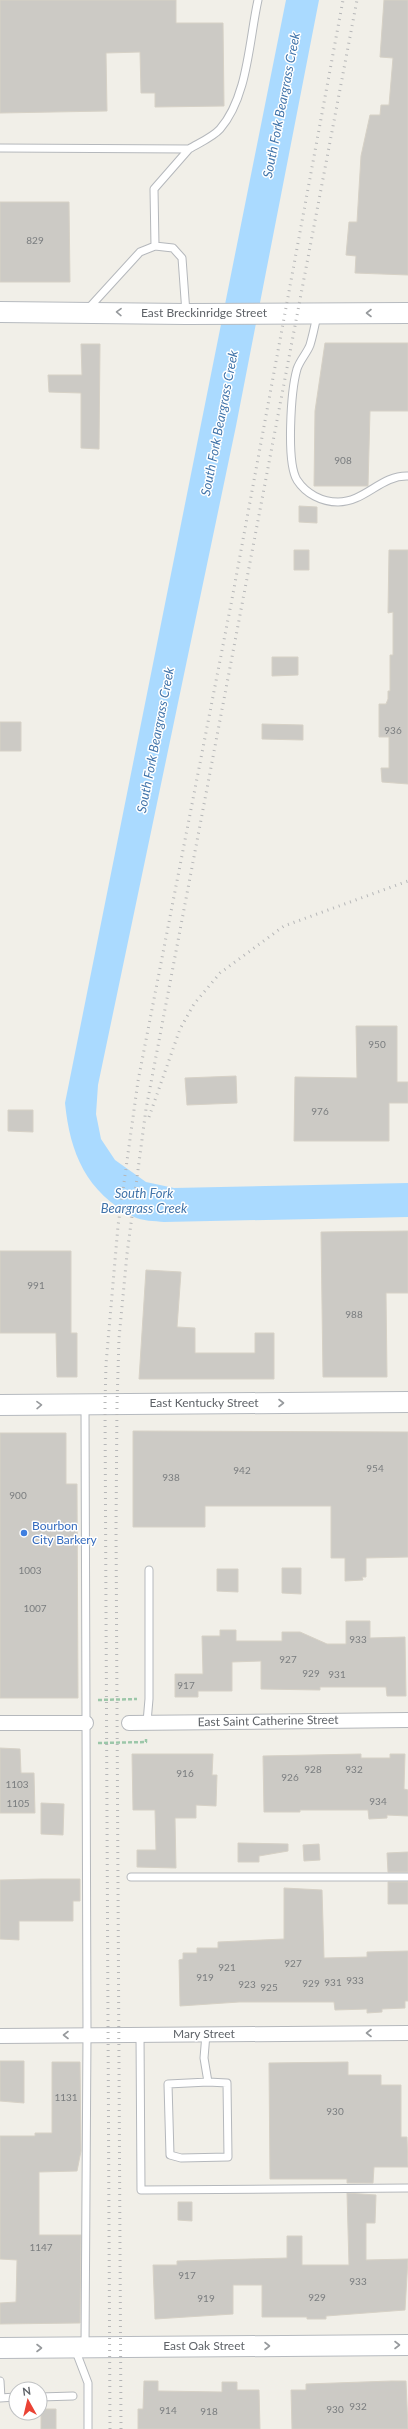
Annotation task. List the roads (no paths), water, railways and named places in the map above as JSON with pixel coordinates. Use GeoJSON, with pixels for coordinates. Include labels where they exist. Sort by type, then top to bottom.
{"type":"FeatureCollection","features":[{"type":"Feature","properties":{"kind":"street","name":"East Breckinridge Street"},"geometry":{"type":"LineString","coordinates":[[0,312],[186,314],[408,312]]}},
{"type":"Feature","properties":{"kind":"street","name":"East Kentucky Street"},"geometry":{"type":"LineString","coordinates":[[0,1405],[408,1402]]}},
{"type":"Feature","properties":{"kind":"street","name":"East Saint Catherine Street"},"geometry":{"type":"LineString","coordinates":[[129,1723],[408,1720]]}},
{"type":"Feature","properties":{"kind":"street"},"geometry":{"type":"LineString","coordinates":[[0,1723],[86,1723]]}},
{"type":"Feature","properties":{"kind":"street","name":"Mary Street"},"geometry":{"type":"LineString","coordinates":[[0,2036],[408,2032]]}},
{"type":"Feature","properties":{"kind":"street","name":"East Oak Street"},"geometry":{"type":"LineString","coordinates":[[0,2348],[408,2345]]}},
{"type":"Feature","properties":{"kind":"lane"},"geometry":{"type":"LineString","coordinates":[[155,246],[154,189],[189,149],[220,130],[235,107],[242,84],[258,0]]}},
{"type":"Feature","properties":{"kind":"lane"},"geometry":{"type":"LineString","coordinates":[[0,148],[189,149]]}},
{"type":"Feature","properties":{"kind":"lane"},"geometry":{"type":"LineString","coordinates":[[86,312],[140,252],[155,246],[173,248],[182,258],[186,314]]}},
{"type":"Feature","properties":{"kind":"lane"},"geometry":{"type":"LineString","coordinates":[[318,313],[310,345],[297,368],[291,407],[291,456],[296,480],[311,496],[338,502],[362,496],[381,482],[400,476],[408,476]]}},
{"type":"Feature","properties":{"kind":"lane"},"geometry":{"type":"LineString","coordinates":[[85,1404],[88,2035],[80,2347],[88,2383],[88,2429]]}},
{"type":"Feature","properties":{"kind":"lane"},"geometry":{"type":"LineString","coordinates":[[147,1722],[149,1699],[149,1570]]}},
{"type":"Feature","properties":{"kind":"lane"},"geometry":{"type":"LineString","coordinates":[[130,1877],[408,1877]]}},
{"type":"Feature","properties":{"kind":"lane"},"geometry":{"type":"LineString","coordinates":[[140,2034],[141,2190],[408,2188]]}},
{"type":"Feature","properties":{"kind":"lane"},"geometry":{"type":"LineString","coordinates":[[206,2034],[204,2058],[208,2082]]}},
{"type":"Feature","properties":{"kind":"lane"},"geometry":{"type":"LineString","coordinates":[[208,2082],[227,2083],[228,2157],[181,2158],[170,2155],[168,2084],[208,2082]]}},
{"type":"Feature","properties":{"kind":"lane"},"geometry":{"type":"LineString","coordinates":[[0,2381],[0,2398]]}},
{"type":"Feature","properties":{"kind":"lane"},"geometry":{"type":"LineString","coordinates":[[48,2397],[73,2396]]}},
{"type":"Feature","properties":{"kind":"water","name":"South Fork Beargrass Creek"},"geometry":{"type":"Polygon","coordinates":[[[286,0],[319,0],[236,426],[98,1085],[96,1114],[101,1139],[115,1160],[146,1182],[174,1188],[408,1183],[408,1217],[164,1222],[149,1221],[134,1217],[117,1207],[92,1183],[76,1154],[67,1121],[65,1103],[286,0]]]}},
{"type":"Feature","properties":{"kind":"railway"},"geometry":{"type":"LineString","coordinates":[[110,2429],[105,1404],[106,1364],[118,1226],[138,1081],[232,599],[343,0]]}},
{"type":"Feature","properties":{"kind":"railway"},"geometry":{"type":"LineString","coordinates":[[121,2429],[116,1527],[119,1338],[127,1254],[146,1109],[357,0]]}},
{"type":"Feature","properties":{"kind":"railway"},"geometry":{"type":"LineString","coordinates":[[149,1117],[180,1029],[194,1004],[220,973],[284,926],[408,881]]}},
{"type":"Feature","properties":{"kind":"place","name":"Bourbon City Barkery"},"geometry":{"type":"Point","coordinates":[24,1533]}}]}
